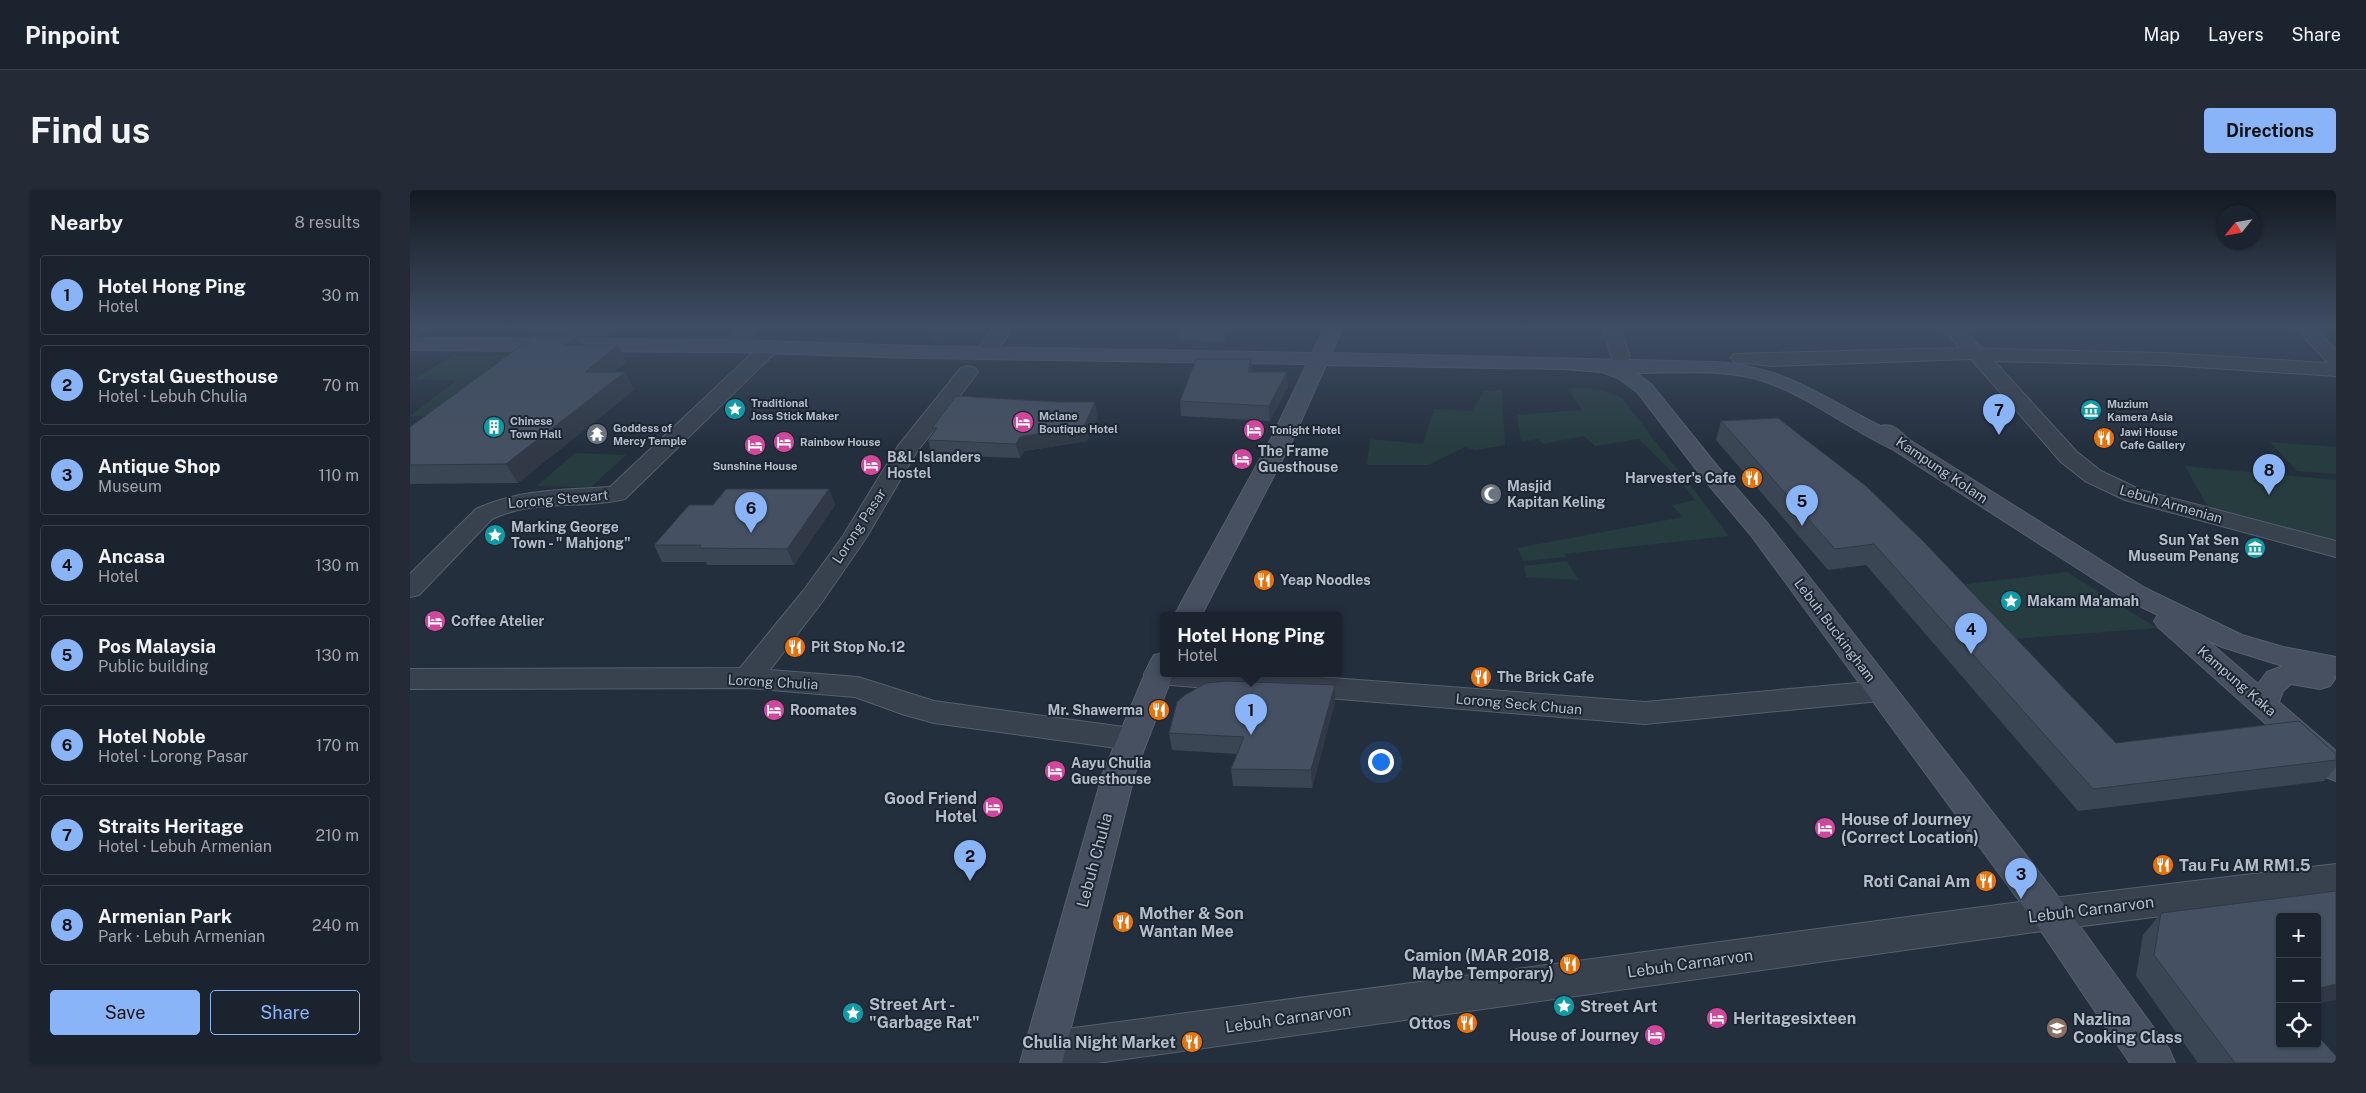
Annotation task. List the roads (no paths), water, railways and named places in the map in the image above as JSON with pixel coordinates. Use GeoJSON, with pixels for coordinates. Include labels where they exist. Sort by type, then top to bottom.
{"type":"FeatureCollection","features":[{"type":"Feature","properties":{"kind":"main road"},"geometry":{"type":"LineString","coordinates":[[1189,612],[1282,439],[1314,368]]}},
{"type":"Feature","properties":{"kind":"main road","name":"Lebuh Buckingham"},"geometry":{"type":"LineString","coordinates":[[1617,368],[1644,388],[1710,472],[1759,529],[2050,914],[2154,1063]]}},
{"type":"Feature","properties":{"kind":"main road"},"geometry":{"type":"LineString","coordinates":[[1710,368],[1743,370],[1767,376],[1811,397],[1874,434],[1900,444]]}},
{"type":"Feature","properties":{"kind":"main road","name":"Kampung Kolam"},"geometry":{"type":"LineString","coordinates":[[1772,368],[1809,385],[1886,430],[1900,444],[2136,594]]}},
{"type":"Feature","properties":{"kind":"main road"},"geometry":{"type":"LineString","coordinates":[[2136,594],[2232,641],[2280,656],[2336,667]]}},
{"type":"Feature","properties":{"kind":"main road","name":"Kampung Kaka"},"geometry":{"type":"LineString","coordinates":[[2136,594],[2336,769]]}},
{"type":"Feature","properties":{"kind":"main road","name":"Lebuh Chulia"},"geometry":{"type":"LineString","coordinates":[[1042,1057],[1118,773],[1130,739],[1160,670]]}},
{"type":"Feature","properties":{"kind":"main road"},"geometry":{"type":"LineString","coordinates":[[2263,704],[2270,685],[2285,676],[2299,675],[2336,682]]}},
{"type":"Feature","properties":{"kind":"street","name":"Lorong Stewart"},"geometry":{"type":"LineString","coordinates":[[410,589],[484,514],[494,507],[517,501],[617,494],[747,368]]}},
{"type":"Feature","properties":{"kind":"street","name":"Lebuh Armenian"},"geometry":{"type":"LineString","coordinates":[[1990,368],[2069,457],[2103,482],[2158,503],[2336,549]]}},
{"type":"Feature","properties":{"kind":"street"},"geometry":{"type":"LineString","coordinates":[[2308,368],[2336,370]]}},
{"type":"Feature","properties":{"kind":"street","name":"Lorong Pasar"},"geometry":{"type":"LineString","coordinates":[[748,678],[813,596],[854,538],[906,451],[968,372]]}},
{"type":"Feature","properties":{"kind":"street","name":"Lorong Seck Chuan"},"geometry":{"type":"LineString","coordinates":[[1258,677],[1645,713],[1880,691]]}},
{"type":"Feature","properties":{"kind":"street","name":"Lorong Chulia"},"geometry":{"type":"LineString","coordinates":[[410,679],[748,678],[858,687],[913,707],[934,712],[1130,739]]}},
{"type":"Feature","properties":{"kind":"street","name":"Lebuh Carnarvon"},"geometry":{"type":"LineString","coordinates":[[1042,1057],[2050,914],[2336,879]]}},
{"type":"Feature","properties":{"kind":"place","name":"Traditional Joss Stick Maker"},"geometry":{"type":"Point","coordinates":[735,409]}},
{"type":"Feature","properties":{"kind":"place","name":"Muzium Kamera Asia"},"geometry":{"type":"Point","coordinates":[2091,410]}},
{"type":"Feature","properties":{"kind":"place","name":"Mclane Boutique Hotel"},"geometry":{"type":"Point","coordinates":[1023,422]}},
{"type":"Feature","properties":{"kind":"place","name":"Chinese Town Hall"},"geometry":{"type":"Point","coordinates":[494,427]}},
{"type":"Feature","properties":{"kind":"place","name":"Tonight Hotel"},"geometry":{"type":"Point","coordinates":[1254,430]}},
{"type":"Feature","properties":{"kind":"place","name":"Goddess of Mercy Temple"},"geometry":{"type":"Point","coordinates":[597,434]}},
{"type":"Feature","properties":{"kind":"place","name":"Straits Heritage"},"geometry":{"type":"Point","coordinates":[1999,435]}},
{"type":"Feature","properties":{"kind":"place","name":"Jawi House Cafe Gallery"},"geometry":{"type":"Point","coordinates":[2104,438]}},
{"type":"Feature","properties":{"kind":"place","name":"Rainbow House"},"geometry":{"type":"Point","coordinates":[784,442]}},
{"type":"Feature","properties":{"kind":"place","name":"Sunshine House"},"geometry":{"type":"Point","coordinates":[755,445]}},
{"type":"Feature","properties":{"kind":"place","name":"The Frame Guesthouse"},"geometry":{"type":"Point","coordinates":[1242,459]}},
{"type":"Feature","properties":{"kind":"place","name":"B&L Islanders Hostel"},"geometry":{"type":"Point","coordinates":[871,465]}},
{"type":"Feature","properties":{"kind":"place","name":"Harvester's Cafe"},"geometry":{"type":"Point","coordinates":[1752,478]}},
{"type":"Feature","properties":{"kind":"place","name":"Masjid Kapitan Keling"},"geometry":{"type":"Point","coordinates":[1491,494]}},
{"type":"Feature","properties":{"kind":"place","name":"Armenian Park"},"geometry":{"type":"Point","coordinates":[2269,495]}},
{"type":"Feature","properties":{"kind":"place","name":"Pos Malaysia"},"geometry":{"type":"Point","coordinates":[1802,526]}},
{"type":"Feature","properties":{"kind":"place","name":"Hotel Noble"},"geometry":{"type":"Point","coordinates":[751,533]}},
{"type":"Feature","properties":{"kind":"place","name":"Marking George Town - \" Mahjong\""},"geometry":{"type":"Point","coordinates":[495,535]}},
{"type":"Feature","properties":{"kind":"place","name":"Sun Yat Sen Museum Penang"},"geometry":{"type":"Point","coordinates":[2255,548]}},
{"type":"Feature","properties":{"kind":"place","name":"Yeap Noodles"},"geometry":{"type":"Point","coordinates":[1264,580]}},
{"type":"Feature","properties":{"kind":"place","name":"Makam Ma'amah"},"geometry":{"type":"Point","coordinates":[2011,601]}},
{"type":"Feature","properties":{"kind":"place","name":"Coffee Atelier"},"geometry":{"type":"Point","coordinates":[435,621]}},
{"type":"Feature","properties":{"kind":"place","name":"Pit Stop No.12"},"geometry":{"type":"Point","coordinates":[795,647]}},
{"type":"Feature","properties":{"kind":"place","name":"Ancasa"},"geometry":{"type":"Point","coordinates":[1971,654]}},
{"type":"Feature","properties":{"kind":"place","name":"The Brick Cafe"},"geometry":{"type":"Point","coordinates":[1481,677]}},
{"type":"Feature","properties":{"kind":"place","name":"Roomates"},"geometry":{"type":"Point","coordinates":[774,710]}},
{"type":"Feature","properties":{"kind":"place","name":"Mr. Shawerma"},"geometry":{"type":"Point","coordinates":[1159,710]}},
{"type":"Feature","properties":{"kind":"place","name":"Hotel Hong Ping"},"geometry":{"type":"Point","coordinates":[1251,735]}},
{"type":"Feature","properties":{"kind":"place","name":"Aayu Chulia Guesthouse"},"geometry":{"type":"Point","coordinates":[1055,771]}},
{"type":"Feature","properties":{"kind":"place","name":"Good Friend Hotel"},"geometry":{"type":"Point","coordinates":[993,807]}},
{"type":"Feature","properties":{"kind":"place","name":"House of Journey (Correct Location)"},"geometry":{"type":"Point","coordinates":[1825,828]}},
{"type":"Feature","properties":{"kind":"place","name":"Tau Fu AM RM1.5"},"geometry":{"type":"Point","coordinates":[2163,865]}},
{"type":"Feature","properties":{"kind":"place","name":"Crystal Guesthouse"},"geometry":{"type":"Point","coordinates":[970,881]}},
{"type":"Feature","properties":{"kind":"place","name":"Roti Canai Am"},"geometry":{"type":"Point","coordinates":[1986,881]}},
{"type":"Feature","properties":{"kind":"place","name":"Antique Shop"},"geometry":{"type":"Point","coordinates":[2021,899]}},
{"type":"Feature","properties":{"kind":"place","name":"Mother & Son Wantan Mee"},"geometry":{"type":"Point","coordinates":[1123,922]}},
{"type":"Feature","properties":{"kind":"place","name":"Camion (MAR 2018, Maybe Temporary)"},"geometry":{"type":"Point","coordinates":[1570,964]}},
{"type":"Feature","properties":{"kind":"place","name":"Street Art"},"geometry":{"type":"Point","coordinates":[1564,1006]}},
{"type":"Feature","properties":{"kind":"place","name":"Street Art - \"Garbage Rat\""},"geometry":{"type":"Point","coordinates":[853,1013]}},
{"type":"Feature","properties":{"kind":"place","name":"Heritagesixteen"},"geometry":{"type":"Point","coordinates":[1717,1018]}},
{"type":"Feature","properties":{"kind":"place","name":"Ottos"},"geometry":{"type":"Point","coordinates":[1467,1023]}},
{"type":"Feature","properties":{"kind":"place","name":"Nazlina Cooking Class"},"geometry":{"type":"Point","coordinates":[2057,1028]}},
{"type":"Feature","properties":{"kind":"place","name":"House of Journey"},"geometry":{"type":"Point","coordinates":[1655,1035]}},
{"type":"Feature","properties":{"kind":"place","name":"Chulia Night Market"},"geometry":{"type":"Point","coordinates":[1192,1042]}}]}
